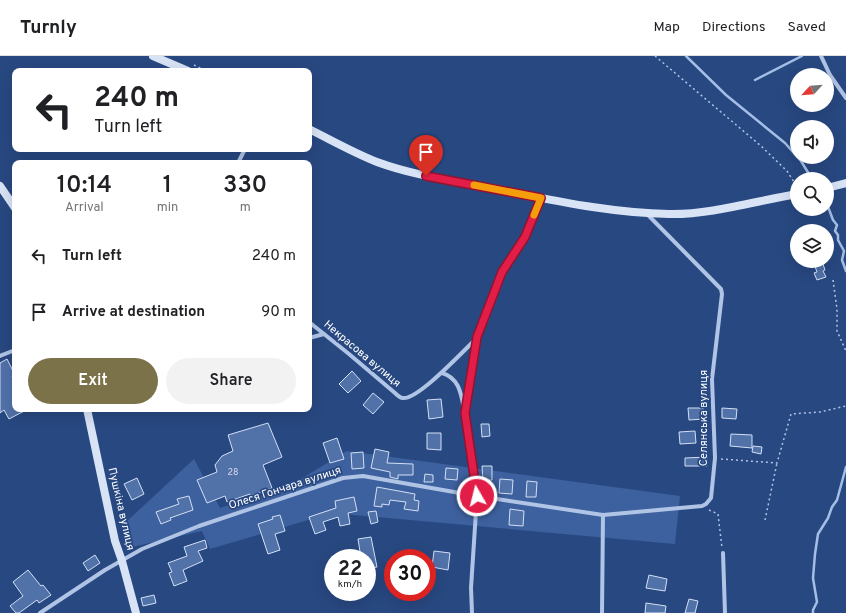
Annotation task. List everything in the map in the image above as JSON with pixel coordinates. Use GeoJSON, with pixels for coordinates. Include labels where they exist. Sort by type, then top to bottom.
{"type":"FeatureCollection","features":[{"type":"Feature","properties":{"kind":"street"},"geometry":{"type":"LineString","coordinates":[[153,56],[181,68]]}},
{"type":"Feature","properties":{"kind":"street"},"geometry":{"type":"LineString","coordinates":[[821,56],[830,75],[846,98]]}},
{"type":"Feature","properties":{"kind":"street"},"geometry":{"type":"LineString","coordinates":[[312,130],[376,161],[397,169],[541,198],[604,208],[669,214],[700,212],[790,195]]}},
{"type":"Feature","properties":{"kind":"street"},"geometry":{"type":"LineString","coordinates":[[834,186],[846,183]]}},
{"type":"Feature","properties":{"kind":"street"},"geometry":{"type":"LineString","coordinates":[[0,186],[12,204]]}},
{"type":"Feature","properties":{"kind":"street"},"geometry":{"type":"LineString","coordinates":[[465,413],[477,337],[502,272],[525,237],[541,198]]}},
{"type":"Feature","properties":{"kind":"street","name":"Селянська вулиця"},"geometry":{"type":"LineString","coordinates":[[646,212],[721,289],[722,294],[712,379],[715,458],[711,498],[702,506]]}},
{"type":"Feature","properties":{"kind":"street","name":"Некрасова вулиця"},"geometry":{"type":"LineString","coordinates":[[312,324],[395,394],[403,398],[412,397],[442,373],[477,337]]}},
{"type":"Feature","properties":{"kind":"street"},"geometry":{"type":"LineString","coordinates":[[312,337],[324,334]]}},
{"type":"Feature","properties":{"kind":"street"},"geometry":{"type":"LineString","coordinates":[[0,356],[12,351]]}},
{"type":"Feature","properties":{"kind":"street"},"geometry":{"type":"LineString","coordinates":[[442,373],[449,375],[454,379],[462,394],[477,496],[471,588],[472,613]]}},
{"type":"Feature","properties":{"kind":"street","name":"Пушкіна вулиця"},"geometry":{"type":"LineString","coordinates":[[88,412],[115,541],[122,560],[136,613]]}},
{"type":"Feature","properties":{"kind":"street","name":"Олеся Гончара вулиця"},"geometry":{"type":"LineString","coordinates":[[40,613],[105,570],[142,549],[199,526],[343,478],[363,476],[477,496],[603,515],[702,506]]}},
{"type":"Feature","properties":{"kind":"street"},"geometry":{"type":"LineString","coordinates":[[602,613],[603,515]]}},
{"type":"Feature","properties":{"kind":"street"},"geometry":{"type":"LineString","coordinates":[[723,553],[725,613]]}},
{"type":"Feature","properties":{"kind":"path"},"geometry":{"type":"LineString","coordinates":[[655,56],[761,146],[790,176]]}},
{"type":"Feature","properties":{"kind":"path"},"geometry":{"type":"LineString","coordinates":[[833,280],[837,309],[837,331],[846,351]]}},
{"type":"Feature","properties":{"kind":"path"},"geometry":{"type":"LineString","coordinates":[[765,520],[777,463],[792,414],[816,412],[846,406]]}},
{"type":"Feature","properties":{"kind":"path"},"geometry":{"type":"LineString","coordinates":[[715,458],[777,463]]}},
{"type":"Feature","properties":{"kind":"path"},"geometry":{"type":"LineString","coordinates":[[702,506],[718,514],[723,553]]}},
{"type":"Feature","properties":{"kind":"shaded area"},"geometry":{"type":"Polygon","coordinates":[[[347,451],[680,496],[675,544],[332,513],[210,549],[202,531],[132,547],[126,522],[194,459],[220,508],[286,488],[347,451]]]}},
{"type":"Feature","properties":{"kind":"building"},"geometry":{"type":"Polygon","coordinates":[[[816,268],[824,268],[825,270],[823,271],[826,277],[817,280],[814,273],[817,272],[816,268]]]}},
{"type":"Feature","properties":{"kind":"building"},"geometry":{"type":"Polygon","coordinates":[[[7,359],[12,369],[12,412],[22,412],[9,419],[4,410],[0,413],[0,363],[7,359]]]}},
{"type":"Feature","properties":{"kind":"building"},"geometry":{"type":"Polygon","coordinates":[[[352,371],[361,381],[348,393],[339,384],[352,371]]]}},
{"type":"Feature","properties":{"kind":"building"},"geometry":{"type":"Polygon","coordinates":[[[373,393],[384,402],[373,414],[363,405],[373,393]]]}},
{"type":"Feature","properties":{"kind":"building"},"geometry":{"type":"Polygon","coordinates":[[[441,399],[443,417],[429,419],[427,400],[441,399]]]}},
{"type":"Feature","properties":{"kind":"building"},"geometry":{"type":"Polygon","coordinates":[[[688,408],[703,408],[704,419],[689,420],[688,408]]]}},
{"type":"Feature","properties":{"kind":"building"},"geometry":{"type":"Polygon","coordinates":[[[722,408],[737,409],[736,419],[722,418],[722,408]]]}},
{"type":"Feature","properties":{"kind":"building"},"geometry":{"type":"Polygon","coordinates":[[[268,423],[282,457],[263,465],[272,488],[251,496],[250,494],[227,502],[225,496],[207,503],[197,480],[217,472],[215,465],[222,456],[233,451],[228,435],[268,423]]]}},
{"type":"Feature","properties":{"kind":"building"},"geometry":{"type":"Polygon","coordinates":[[[481,424],[489,424],[490,436],[482,437],[481,424]]]}},
{"type":"Feature","properties":{"kind":"building"},"geometry":{"type":"Polygon","coordinates":[[[695,431],[696,443],[680,444],[679,432],[695,431]]]}},
{"type":"Feature","properties":{"kind":"building"},"geometry":{"type":"Polygon","coordinates":[[[427,433],[441,433],[441,450],[427,449],[427,433]]]}},
{"type":"Feature","properties":{"kind":"building"},"geometry":{"type":"Polygon","coordinates":[[[731,434],[752,435],[752,448],[730,446],[731,434]]]}},
{"type":"Feature","properties":{"kind":"building"},"geometry":{"type":"Polygon","coordinates":[[[337,438],[344,459],[330,463],[323,443],[337,438]]]}},
{"type":"Feature","properties":{"kind":"building"},"geometry":{"type":"Polygon","coordinates":[[[753,446],[762,447],[761,454],[752,452],[753,446]]]}},
{"type":"Feature","properties":{"kind":"building"},"geometry":{"type":"Polygon","coordinates":[[[375,449],[389,452],[387,463],[413,464],[413,475],[398,475],[398,479],[390,477],[390,472],[371,468],[375,449]]]}},
{"type":"Feature","properties":{"kind":"building"},"geometry":{"type":"Polygon","coordinates":[[[363,452],[364,468],[352,469],[351,453],[363,452]]]}},
{"type":"Feature","properties":{"kind":"building"},"geometry":{"type":"Polygon","coordinates":[[[707,457],[707,466],[685,466],[685,458],[707,457]]]}},
{"type":"Feature","properties":{"kind":"building"},"geometry":{"type":"Polygon","coordinates":[[[482,466],[492,466],[492,480],[483,481],[482,466]]]}},
{"type":"Feature","properties":{"kind":"building"},"geometry":{"type":"Polygon","coordinates":[[[446,468],[458,469],[457,480],[445,479],[446,468]]]}},
{"type":"Feature","properties":{"kind":"building"},"geometry":{"type":"Polygon","coordinates":[[[425,474],[433,475],[433,482],[424,482],[425,474]]]}},
{"type":"Feature","properties":{"kind":"building"},"geometry":{"type":"Polygon","coordinates":[[[137,478],[144,494],[132,500],[124,484],[137,478]]]}},
{"type":"Feature","properties":{"kind":"building"},"geometry":{"type":"Polygon","coordinates":[[[500,479],[513,480],[512,494],[499,493],[500,479]]]}},
{"type":"Feature","properties":{"kind":"building"},"geometry":{"type":"Polygon","coordinates":[[[527,481],[537,482],[536,497],[526,497],[527,481]]]}},
{"type":"Feature","properties":{"kind":"building"},"geometry":{"type":"Polygon","coordinates":[[[377,487],[415,494],[414,500],[419,501],[418,511],[404,509],[406,502],[390,500],[389,505],[382,504],[382,507],[374,506],[377,487]]]}},
{"type":"Feature","properties":{"kind":"building"},"geometry":{"type":"Polygon","coordinates":[[[189,496],[193,510],[170,518],[171,520],[161,524],[156,512],[179,504],[177,499],[189,496]]]}},
{"type":"Feature","properties":{"kind":"building"},"geometry":{"type":"Polygon","coordinates":[[[354,497],[357,511],[348,513],[350,524],[340,526],[338,517],[323,522],[326,530],[315,534],[309,517],[336,508],[335,501],[354,497]]]}},
{"type":"Feature","properties":{"kind":"building"},"geometry":{"type":"Polygon","coordinates":[[[510,509],[524,511],[523,526],[509,525],[510,509]]]}},
{"type":"Feature","properties":{"kind":"building"},"geometry":{"type":"Polygon","coordinates":[[[376,511],[378,522],[371,524],[368,512],[376,511]]]}},
{"type":"Feature","properties":{"kind":"building"},"geometry":{"type":"Polygon","coordinates":[[[280,515],[285,531],[275,534],[280,550],[268,554],[258,524],[280,515]]]}},
{"type":"Feature","properties":{"kind":"building"},"geometry":{"type":"Polygon","coordinates":[[[371,537],[373,549],[360,549],[358,539],[371,537]]]}},
{"type":"Feature","properties":{"kind":"building"},"geometry":{"type":"Polygon","coordinates":[[[205,540],[207,548],[198,551],[203,561],[183,570],[187,581],[174,586],[169,573],[172,572],[168,563],[187,556],[184,547],[205,540]]]}},
{"type":"Feature","properties":{"kind":"building"},"geometry":{"type":"Polygon","coordinates":[[[436,551],[450,553],[448,570],[436,568],[436,551]]]}},
{"type":"Feature","properties":{"kind":"building"},"geometry":{"type":"Polygon","coordinates":[[[95,555],[100,563],[88,571],[83,563],[95,555]]]}},
{"type":"Feature","properties":{"kind":"building"},"geometry":{"type":"Polygon","coordinates":[[[28,570],[41,586],[43,585],[51,595],[39,603],[37,600],[19,613],[16,613],[10,606],[23,596],[13,582],[28,570]]]}},
{"type":"Feature","properties":{"kind":"building"},"geometry":{"type":"Polygon","coordinates":[[[649,575],[667,579],[665,591],[646,588],[649,575]]]}},
{"type":"Feature","properties":{"kind":"building"},"geometry":{"type":"Polygon","coordinates":[[[154,595],[156,603],[143,606],[141,598],[154,595]]]}},
{"type":"Feature","properties":{"kind":"building"},"geometry":{"type":"Polygon","coordinates":[[[689,599],[698,601],[695,613],[685,613],[689,599]]]}},
{"type":"Feature","properties":{"kind":"building"},"geometry":{"type":"Polygon","coordinates":[[[646,603],[666,606],[665,613],[645,613],[646,603]]]}},
{"type":"Feature","properties":{"kind":"waterway"},"geometry":{"type":"LineString","coordinates":[[686,56],[726,95],[785,143],[801,161],[808,172]]}},
{"type":"Feature","properties":{"kind":"waterway"},"geometry":{"type":"LineString","coordinates":[[755,80],[802,56]]}},
{"type":"Feature","properties":{"kind":"waterway"},"geometry":{"type":"LineString","coordinates":[[832,216],[837,225],[835,231],[844,251],[842,260],[846,271]]}},
{"type":"Feature","properties":{"kind":"waterway"},"geometry":{"type":"LineString","coordinates":[[813,613],[817,602],[813,578],[818,534],[837,500],[846,467]]}},
{"type":"Feature","properties":{"kind":"slow traffic"},"geometry":{"type":"LineString","coordinates":[[474,185],[541,198],[534,215]]}},
{"type":"Feature","properties":{"kind":"route"},"geometry":{"type":"LineString","coordinates":[[426,176],[541,198],[525,237],[502,272],[477,337],[465,413],[477,496]]}}]}
